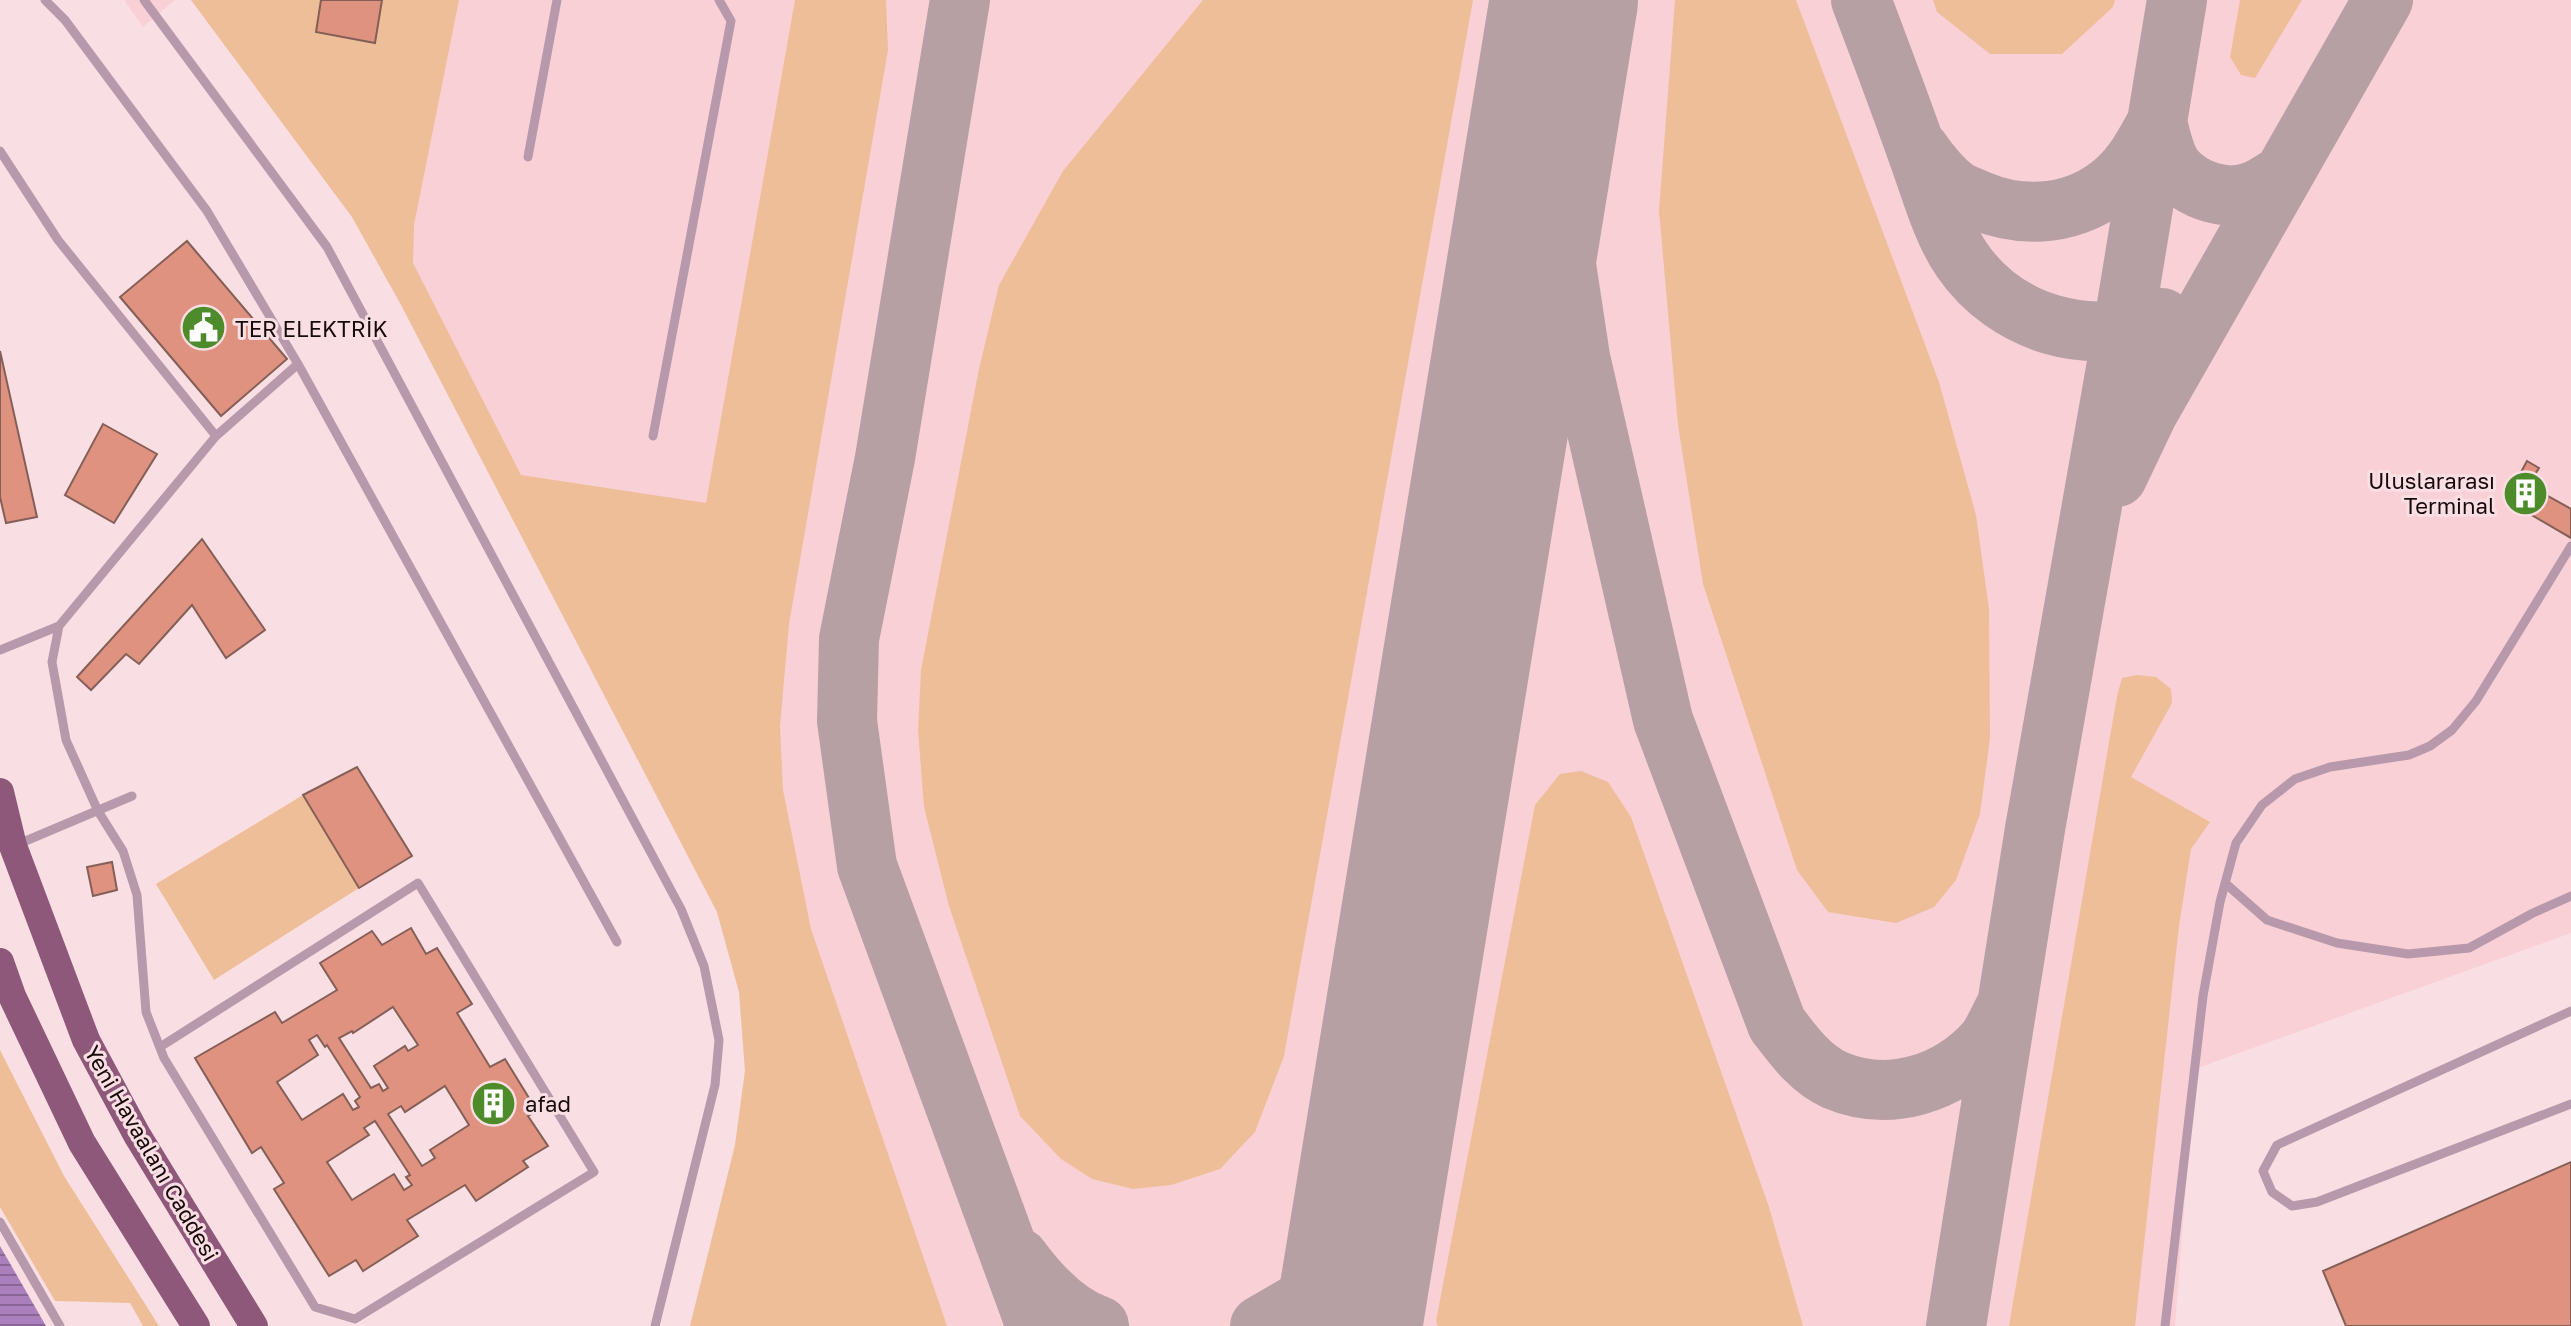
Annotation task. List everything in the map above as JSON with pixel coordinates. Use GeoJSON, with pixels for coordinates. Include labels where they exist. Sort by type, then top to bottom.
{"type":"FeatureCollection","features":[{"type":"Feature","properties":{"kind":"main road","name":"Yeni Havaalanı Caddesi"},"geometry":{"type":"LineString","coordinates":[[0,792],[11,857],[86,1040],[137,1135],[254,1326]]}},
{"type":"Feature","properties":{"kind":"main road"},"geometry":{"type":"LineString","coordinates":[[0,962],[12,996],[82,1143],[196,1326]]}},
{"type":"Feature","properties":{"kind":"lane"},"geometry":{"type":"LineString","coordinates":[[45,0],[65,20],[207,211],[298,364],[617,942]]}},
{"type":"Feature","properties":{"kind":"lane"},"geometry":{"type":"LineString","coordinates":[[144,0],[327,247],[681,909],[704,966],[719,1040],[715,1085],[655,1326]]}},
{"type":"Feature","properties":{"kind":"lane"},"geometry":{"type":"LineString","coordinates":[[528,157],[557,0]]}},
{"type":"Feature","properties":{"kind":"lane"},"geometry":{"type":"LineString","coordinates":[[653,436],[731,21],[719,0]]}},
{"type":"Feature","properties":{"kind":"lane"},"geometry":{"type":"LineString","coordinates":[[0,151],[58,240],[216,436]]}},
{"type":"Feature","properties":{"kind":"lane"},"geometry":{"type":"LineString","coordinates":[[0,650],[59,626],[216,436],[298,364]]}},
{"type":"Feature","properties":{"kind":"lane"},"geometry":{"type":"LineString","coordinates":[[2165,1326],[2203,996],[2236,843],[2262,805],[2295,779],[2330,767],[2409,755],[2430,746],[2452,730],[2476,701],[2571,546]]}},
{"type":"Feature","properties":{"kind":"lane"},"geometry":{"type":"LineString","coordinates":[[59,626],[52,662],[66,740],[98,811],[123,851],[137,895],[146,1012],[164,1058],[315,1307],[355,1319],[594,1172],[418,883],[160,1047]]}},
{"type":"Feature","properties":{"kind":"lane"},"geometry":{"type":"LineString","coordinates":[[11,857],[132,796]]}},
{"type":"Feature","properties":{"kind":"lane"},"geometry":{"type":"LineString","coordinates":[[2225,883],[2267,920],[2337,943],[2408,954],[2469,948],[2571,896]]}},
{"type":"Feature","properties":{"kind":"lane"},"geometry":{"type":"LineString","coordinates":[[2571,1011],[2277,1145],[2263,1171],[2272,1192],[2292,1206],[2317,1202],[2571,1104]]}},
{"type":"Feature","properties":{"kind":"lane"},"geometry":{"type":"LineString","coordinates":[[0,1222],[60,1326]]}},
{"type":"Feature","properties":{"kind":"shaded area"},"geometry":{"type":"Polygon","coordinates":[[[124,0],[175,0],[143,27],[124,0]]]}},
{"type":"Feature","properties":{"kind":"shaded area"},"geometry":{"type":"Polygon","coordinates":[[[191,0],[2571,0],[2571,933],[2195,1069],[2175,1326],[690,1326],[735,1145],[745,1071],[739,992],[717,912],[400,303],[352,217],[191,0]]]}},
{"type":"Feature","properties":{"kind":"shaded area"},"geometry":{"type":"Polygon","coordinates":[[[191,0],[459,0],[414,225],[413,263],[521,475],[706,503],[795,0],[886,0],[888,50],[789,624],[780,726],[783,790],[811,929],[947,1326],[690,1326],[735,1145],[745,1071],[739,992],[717,912],[400,303],[352,217],[191,0]]]}},
{"type":"Feature","properties":{"kind":"shaded area"},"geometry":{"type":"Polygon","coordinates":[[[1203,0],[1473,0],[1284,1056],[1255,1132],[1220,1169],[1171,1185],[1133,1189],[1092,1179],[1061,1159],[1020,1116],[949,906],[924,807],[918,730],[921,670],[979,369],[999,285],[1063,171],[1203,0]]]}},
{"type":"Feature","properties":{"kind":"shaded area"},"geometry":{"type":"Polygon","coordinates":[[[1675,0],[1796,0],[1939,382],[1976,515],[1989,609],[1990,738],[1980,814],[1956,880],[1934,907],[1896,923],[1828,912],[1797,870],[1703,584],[1678,425],[1659,211],[1675,0]]]}},
{"type":"Feature","properties":{"kind":"shaded area"},"geometry":{"type":"Polygon","coordinates":[[[1933,0],[2115,0],[2113,7],[2062,54],[1990,54],[1937,12],[1933,0]]]}},
{"type":"Feature","properties":{"kind":"shaded area"},"geometry":{"type":"Polygon","coordinates":[[[2240,0],[2302,0],[2255,78],[2241,75],[2230,57],[2240,0]]]}},
{"type":"Feature","properties":{"kind":"shaded area"},"geometry":{"type":"Polygon","coordinates":[[[2137,675],[2156,677],[2171,689],[2172,703],[2131,777],[2210,822],[2191,849],[2179,926],[2135,1326],[2009,1326],[2117,696],[2122,678],[2137,675]]]}},
{"type":"Feature","properties":{"kind":"shaded area"},"geometry":{"type":"Polygon","coordinates":[[[1581,771],[1608,782],[1631,817],[1769,1207],[1803,1326],[1438,1326],[1436,1321],[1535,805],[1560,774],[1581,771]]]}},
{"type":"Feature","properties":{"kind":"shaded area"},"geometry":{"type":"Polygon","coordinates":[[[303,795],[359,888],[214,980],[156,884],[303,795]]]}},
{"type":"Feature","properties":{"kind":"shaded area"},"geometry":{"type":"Polygon","coordinates":[[[0,1050],[64,1176],[159,1326],[143,1326],[130,1303],[55,1301],[0,1207],[0,1050]]]}},
{"type":"Feature","properties":{"kind":"shaded area"},"geometry":{"type":"Polygon","coordinates":[[[0,1246],[46,1326],[0,1326],[0,1246]]]}},
{"type":"Feature","properties":{"kind":"building"},"geometry":{"type":"Polygon","coordinates":[[[321,0],[382,0],[375,43],[316,32],[321,0]]]}},
{"type":"Feature","properties":{"kind":"building","name":"TER ELEKTRİK"},"geometry":{"type":"Polygon","coordinates":[[[187,241],[287,359],[221,416],[120,297],[187,241]]]}},
{"type":"Feature","properties":{"kind":"building"},"geometry":{"type":"Polygon","coordinates":[[[0,351],[37,517],[6,523],[0,497],[0,351]]]}},
{"type":"Feature","properties":{"kind":"building"},"geometry":{"type":"Polygon","coordinates":[[[103,424],[157,454],[114,523],[65,495],[103,424]]]}},
{"type":"Feature","properties":{"kind":"building","name":"Uluslararası Terminal"},"geometry":{"type":"Polygon","coordinates":[[[2527,461],[2539,468],[2528,485],[2571,509],[2571,538],[2506,500],[2527,461]]]}},
{"type":"Feature","properties":{"kind":"building"},"geometry":{"type":"Polygon","coordinates":[[[202,539],[265,630],[226,658],[192,605],[139,664],[126,654],[91,690],[77,677],[202,539]]]}},
{"type":"Feature","properties":{"kind":"building"},"geometry":{"type":"Polygon","coordinates":[[[357,767],[412,856],[359,888],[303,795],[357,767]]]}},
{"type":"Feature","properties":{"kind":"building"},"geometry":{"type":"Polygon","coordinates":[[[112,862],[117,890],[93,896],[87,867],[112,862]]]}},
{"type":"Feature","properties":{"kind":"building","name":"afad"},"geometry":{"type":"Polygon","coordinates":[[[411,928],[426,954],[437,948],[472,1004],[457,1013],[490,1067],[505,1059],[537,1111],[528,1116],[548,1146],[523,1161],[528,1167],[476,1201],[465,1185],[407,1220],[418,1236],[363,1271],[356,1260],[329,1276],[274,1189],[284,1183],[261,1147],[252,1153],[195,1058],[275,1012],[282,1023],[337,990],[320,963],[372,931],[382,945],[411,928]],[[393,1007],[353,1033],[339,1038],[371,1088],[379,1084],[383,1091],[388,1088],[374,1066],[405,1046],[408,1051],[418,1045],[393,1007]],[[317,1035],[309,1040],[318,1055],[277,1082],[302,1120],[343,1094],[353,1110],[359,1107],[355,1101],[360,1097],[327,1045],[325,1047],[317,1035]],[[445,1086],[405,1112],[401,1106],[388,1114],[422,1166],[435,1158],[430,1150],[469,1125],[445,1086]],[[375,1121],[364,1128],[369,1135],[327,1162],[352,1200],[394,1174],[404,1190],[412,1185],[406,1177],[410,1175],[375,1121]]]}},
{"type":"Feature","properties":{"kind":"building"},"geometry":{"type":"Polygon","coordinates":[[[2571,1162],[2571,1326],[2346,1326],[2323,1271],[2571,1162]]]}},
{"type":"Feature","properties":{"kind":"taxiway"},"geometry":{"type":"LineString","coordinates":[[960,0],[885,458],[849,639],[847,721],[867,866],[1036,1326]]}},
{"type":"Feature","properties":{"kind":"taxiway"},"geometry":{"type":"LineString","coordinates":[[1861,0],[1943,224],[1962,260],[1980,282],[2026,315],[2052,325],[2107,331],[2135,327],[2162,318]]}},
{"type":"Feature","properties":{"kind":"taxiway"},"geometry":{"type":"LineString","coordinates":[[1956,1326],[2035,829],[2177,0]]}},
{"type":"Feature","properties":{"kind":"taxiway"},"geometry":{"type":"LineString","coordinates":[[2117,477],[2147,414],[2383,0]]}},
{"type":"Feature","properties":{"kind":"taxiway"},"geometry":{"type":"LineString","coordinates":[[1544,119],[1580,357],[1663,720],[1777,1024],[1803,1056],[1835,1080],[1855,1087],[1897,1089],[1936,1078],[1972,1056],[1990,1037],[2005,1008]]}},
{"type":"Feature","properties":{"kind":"taxiway"},"geometry":{"type":"LineString","coordinates":[[2157,122],[2163,146],[2174,169],[2201,189],[2222,195],[2244,194],[2281,176]]}},
{"type":"Feature","properties":{"kind":"taxiway"},"geometry":{"type":"LineString","coordinates":[[1919,149],[1941,176],[1961,193],[2014,210],[2050,211],[2085,201],[2116,181],[2143,148],[2155,126]]}},
{"type":"Feature","properties":{"kind":"taxiway"},"geometry":{"type":"LineString","coordinates":[[1260,1326],[1301,1302],[1327,1275],[1354,1234],[1374,1174]]}},
{"type":"Feature","properties":{"kind":"taxiway"},"geometry":{"type":"LineString","coordinates":[[1357,1326],[1356,1287],[1366,1226]]}},
{"type":"Feature","properties":{"kind":"taxiway"},"geometry":{"type":"LineString","coordinates":[[1019,1258],[1054,1298],[1075,1315],[1099,1326]]}},
{"type":"Feature","properties":{"kind":"runway"},"geometry":{"type":"LineString","coordinates":[[1348,1326],[1564,0]]}},
{"type":"Feature","properties":{"kind":"place","name":"TER ELEKTRİK"},"geometry":{"type":"Point","coordinates":[204,328]}},
{"type":"Feature","properties":{"kind":"place","name":"Uluslararası Terminal"},"geometry":{"type":"Point","coordinates":[2526,493]}},
{"type":"Feature","properties":{"kind":"place","name":"afad"},"geometry":{"type":"Point","coordinates":[494,1103]}}]}
